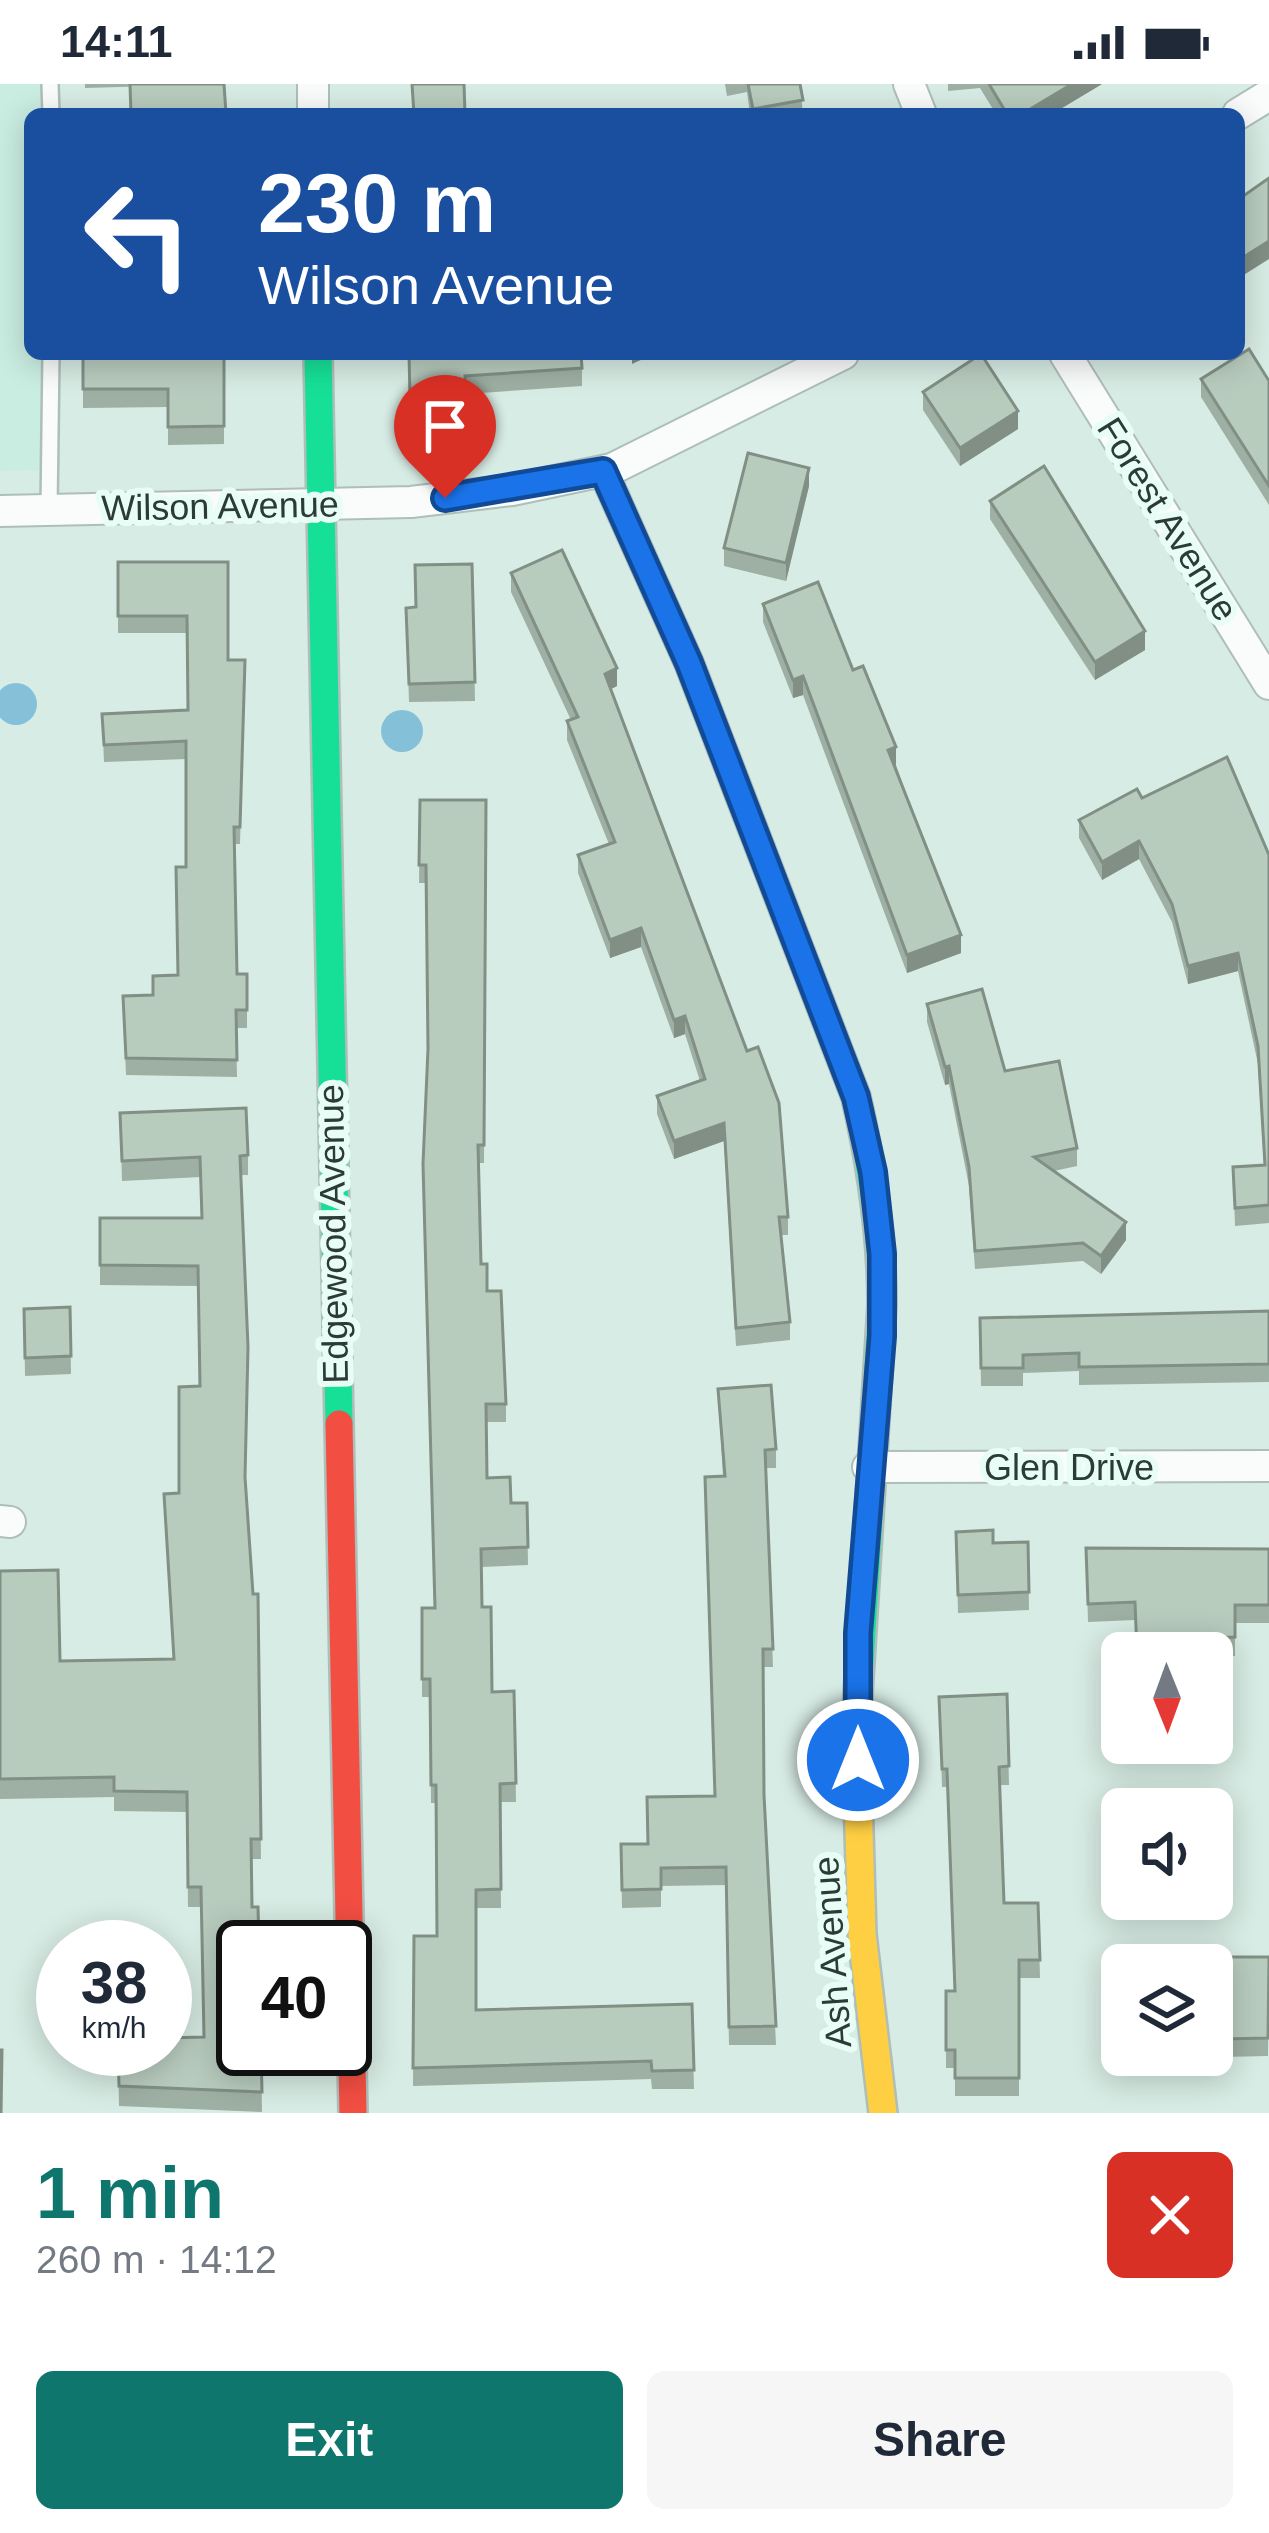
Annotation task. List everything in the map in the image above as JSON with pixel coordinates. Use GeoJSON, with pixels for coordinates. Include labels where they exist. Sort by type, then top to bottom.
{"type":"FeatureCollection","features":[{"type":"Feature","properties":{"kind":"street","name":"Edgewood Avenue"},"geometry":{"type":"LineString","coordinates":[[317,360],[353,2113]]}},
{"type":"Feature","properties":{"kind":"street","name":"Wilson Avenue"},"geometry":{"type":"LineString","coordinates":[[0,511],[411,502],[512,490],[603,471],[730,414],[832,360]]}},
{"type":"Feature","properties":{"kind":"street","name":"Forest Avenue"},"geometry":{"type":"LineString","coordinates":[[1070,360],[1269,684]]}},
{"type":"Feature","properties":{"kind":"street","name":"Ash Avenue"},"geometry":{"type":"LineString","coordinates":[[603,471],[689,663],[856,1097],[873,1172],[882,1254],[882,1336],[858,1633],[858,1760],[866,1957],[884,2113]]}},
{"type":"Feature","properties":{"kind":"street","name":"Glen Drive"},"geometry":{"type":"LineString","coordinates":[[868,1467],[1269,1466]]}},
{"type":"Feature","properties":{"kind":"lane"},"geometry":{"type":"LineString","coordinates":[[49,509],[51,360]]}},
{"type":"Feature","properties":{"kind":"shaded area"},"geometry":{"type":"Polygon","coordinates":[[[0,84],[44,84],[45,108],[24,108],[24,360],[47,360],[48,470],[0,471],[0,84]]]}},
{"type":"Feature","properties":{"kind":"water"},"geometry":{"type":"Polygon","coordinates":[[[16,683],[35,696],[31,719],[16,725],[1,719],[1,689],[16,683]]]}},
{"type":"Feature","properties":{"kind":"water"},"geometry":{"type":"Polygon","coordinates":[[[402,710],[417,716],[423,731],[417,746],[402,752],[387,746],[381,731],[387,716],[402,710]]]}},
{"type":"Feature","properties":{"kind":"building"},"geometry":{"type":"Polygon","coordinates":[[[130,84],[224,84],[226,108],[131,108],[130,84]]]}},
{"type":"Feature","properties":{"kind":"building"},"geometry":{"type":"Polygon","coordinates":[[[412,84],[464,84],[465,108],[414,108],[412,84]]]}},
{"type":"Feature","properties":{"kind":"building"},"geometry":{"type":"Polygon","coordinates":[[[748,84],[800,84],[803,100],[753,108],[748,84]]]}},
{"type":"Feature","properties":{"kind":"building"},"geometry":{"type":"Polygon","coordinates":[[[989,84],[1072,84],[1032,108],[1003,108],[989,84]]]}},
{"type":"Feature","properties":{"kind":"building"},"geometry":{"type":"Polygon","coordinates":[[[1269,178],[1269,241],[1245,256],[1245,195],[1269,178]]]}},
{"type":"Feature","properties":{"kind":"building"},"geometry":{"type":"Polygon","coordinates":[[[1249,349],[1269,381],[1269,486],[1201,379],[1231,360],[1245,360],[1249,349]]]}},
{"type":"Feature","properties":{"kind":"building"},"geometry":{"type":"Polygon","coordinates":[[[83,360],[224,360],[224,426],[168,427],[168,389],[83,389],[83,360]]]}},
{"type":"Feature","properties":{"kind":"building"},"geometry":{"type":"Polygon","coordinates":[[[409,360],[581,360],[582,368],[465,376],[466,396],[410,397],[409,360]]]}},
{"type":"Feature","properties":{"kind":"building"},"geometry":{"type":"Polygon","coordinates":[[[972,360],[985,360],[1018,411],[960,448],[923,392],[972,360]]]}},
{"type":"Feature","properties":{"kind":"building"},"geometry":{"type":"Polygon","coordinates":[[[748,453],[809,468],[786,563],[724,548],[748,453]]]}},
{"type":"Feature","properties":{"kind":"building"},"geometry":{"type":"Polygon","coordinates":[[[1044,466],[1145,631],[1095,662],[990,501],[1044,466]]]}},
{"type":"Feature","properties":{"kind":"building"},"geometry":{"type":"Polygon","coordinates":[[[562,550],[617,668],[605,674],[747,1051],[758,1047],[779,1103],[788,1217],[779,1217],[790,1322],[736,1328],[724,1123],[674,1141],[657,1096],[705,1079],[685,1016],[674,1020],[641,928],[610,940],[578,855],[615,842],[567,721],[578,717],[511,573],[562,550]]]}},
{"type":"Feature","properties":{"kind":"building"},"geometry":{"type":"Polygon","coordinates":[[[118,562],[228,562],[228,660],[245,660],[240,827],[234,827],[237,974],[247,974],[247,1010],[236,1010],[237,1060],[126,1058],[123,996],[153,995],[153,976],[178,975],[176,867],[186,867],[186,741],[104,745],[102,714],[188,710],[187,616],[118,616],[118,562]]]}},
{"type":"Feature","properties":{"kind":"building"},"geometry":{"type":"Polygon","coordinates":[[[472,564],[475,682],[409,684],[406,608],[416,607],[415,565],[472,564]]]}},
{"type":"Feature","properties":{"kind":"building"},"geometry":{"type":"Polygon","coordinates":[[[818,582],[853,670],[863,666],[896,747],[888,750],[961,935],[907,955],[803,676],[793,680],[763,604],[818,582]]]}},
{"type":"Feature","properties":{"kind":"building"},"geometry":{"type":"Polygon","coordinates":[[[1227,757],[1269,855],[1269,1205],[1235,1208],[1233,1167],[1265,1165],[1258,1046],[1238,953],[1188,966],[1172,904],[1139,841],[1102,862],[1079,820],[1137,789],[1142,798],[1227,757]]]}},
{"type":"Feature","properties":{"kind":"building"},"geometry":{"type":"Polygon","coordinates":[[[420,800],[486,800],[484,1145],[478,1145],[481,1264],[487,1264],[487,1291],[501,1291],[506,1404],[486,1404],[487,1478],[510,1477],[511,1503],[527,1503],[528,1547],[481,1549],[482,1607],[491,1607],[492,1692],[514,1691],[516,1783],[500,1784],[501,1889],[476,1890],[476,2010],[692,2004],[694,2070],[652,2071],[651,2061],[413,2068],[414,1936],[437,1936],[430,1679],[422,1679],[422,1608],[435,1608],[423,1164],[428,1049],[426,865],[419,865],[420,800]]]}},
{"type":"Feature","properties":{"kind":"building"},"geometry":{"type":"Polygon","coordinates":[[[982,989],[1005,1071],[1059,1061],[1077,1148],[1034,1157],[1126,1222],[1101,1256],[1083,1243],[975,1251],[969,1167],[949,1066],[945,1067],[927,1004],[982,989]]]}},
{"type":"Feature","properties":{"kind":"building"},"geometry":{"type":"Polygon","coordinates":[[[246,1108],[248,1155],[240,1156],[248,1347],[245,1477],[253,1594],[258,1594],[261,1839],[251,1839],[252,1907],[258,1907],[258,1920],[216,1920],[216,2076],[262,2076],[262,2092],[119,2086],[119,2076],[192,2076],[192,2037],[204,2037],[201,1887],[188,1887],[187,1792],[114,1791],[114,1777],[0,1779],[0,1571],[58,1570],[60,1661],[174,1659],[164,1494],[179,1493],[179,1387],[200,1386],[198,1266],[100,1265],[100,1218],[202,1218],[200,1157],[122,1161],[120,1113],[246,1108]]]}},
{"type":"Feature","properties":{"kind":"building"},"geometry":{"type":"Polygon","coordinates":[[[70,1307],[71,1356],[25,1358],[24,1309],[70,1307]]]}},
{"type":"Feature","properties":{"kind":"building"},"geometry":{"type":"Polygon","coordinates":[[[1269,1311],[1269,1364],[1079,1367],[1079,1353],[1023,1355],[1023,1368],[981,1368],[980,1318],[1269,1311]]]}},
{"type":"Feature","properties":{"kind":"building"},"geometry":{"type":"Polygon","coordinates":[[[771,1385],[776,1449],[765,1450],[773,1649],[763,1649],[764,1795],[776,2026],[729,2027],[726,1867],[661,1868],[661,1889],[622,1890],[621,1844],[648,1844],[647,1797],[715,1796],[705,1477],[725,1476],[718,1389],[771,1385]]]}},
{"type":"Feature","properties":{"kind":"building"},"geometry":{"type":"Polygon","coordinates":[[[993,1530],[993,1543],[1028,1542],[1029,1592],[958,1595],[956,1532],[993,1530]]]}},
{"type":"Feature","properties":{"kind":"building"},"geometry":{"type":"Polygon","coordinates":[[[1086,1548],[1269,1549],[1269,1605],[1235,1605],[1235,1637],[1233,1632],[1136,1632],[1135,1602],[1088,1604],[1086,1548]]]}},
{"type":"Feature","properties":{"kind":"building"},"geometry":{"type":"Polygon","coordinates":[[[1007,1694],[1009,1766],[999,1767],[1004,1903],[1038,1903],[1040,1960],[1019,1960],[1019,2078],[955,2078],[955,2050],[946,2050],[946,1991],[955,1991],[947,1769],[942,1769],[939,1697],[1007,1694]]]}},
{"type":"Feature","properties":{"kind":"building"},"geometry":{"type":"Polygon","coordinates":[[[1233,1957],[1269,1957],[1268,2038],[1233,2039],[1233,1957]]]}},
{"type":"Feature","properties":{"kind":"building"},"geometry":{"type":"Polygon","coordinates":[[[2,2050],[1,2113],[0,2113],[2,2050]]]}},
{"type":"Feature","properties":{"kind":"traffic: fast"},"geometry":{"type":"LineString","coordinates":[[318,360],[339,1424]]}},
{"type":"Feature","properties":{"kind":"traffic: fast"},"geometry":{"type":"LineString","coordinates":[[603,471],[689,663],[862,1123],[878,1226],[882,1305],[856,1727]]}},
{"type":"Feature","properties":{"kind":"traffic: slow"},"geometry":{"type":"LineString","coordinates":[[856,1727],[862,1934],[883,2113]]}},
{"type":"Feature","properties":{"kind":"traffic: jam"},"geometry":{"type":"LineString","coordinates":[[339,1424],[353,2113]]}},
{"type":"Feature","properties":{"kind":"route"},"geometry":{"type":"LineString","coordinates":[[445,498],[603,471],[689,663],[856,1097],[873,1172],[882,1254],[882,1336],[858,1633],[858,1760]]}}]}
